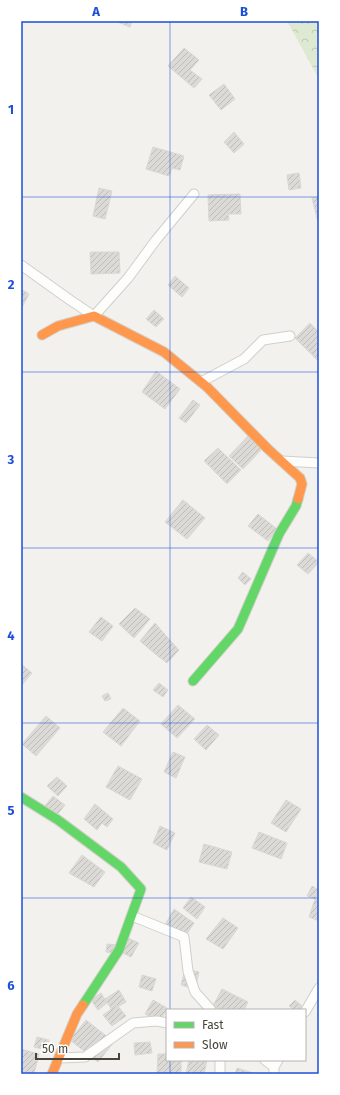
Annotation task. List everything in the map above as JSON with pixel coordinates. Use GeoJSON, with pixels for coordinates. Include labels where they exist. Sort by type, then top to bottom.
{"type":"FeatureCollection","features":[{"type":"Feature","properties":{"kind":"street"},"geometry":{"type":"LineString","coordinates":[[42,335],[58,326],[94,316],[128,278],[156,240],[194,194]]}},
{"type":"Feature","properties":{"kind":"street"},"geometry":{"type":"LineString","coordinates":[[21,265],[94,316],[164,352],[201,382],[300,478],[302,484],[296,506],[279,534],[238,629],[192,681]]}},
{"type":"Feature","properties":{"kind":"street"},"geometry":{"type":"LineString","coordinates":[[201,382],[244,359],[263,340],[290,336]]}},
{"type":"Feature","properties":{"kind":"street"},"geometry":{"type":"LineString","coordinates":[[282,461],[319,463]]}},
{"type":"Feature","properties":{"kind":"street"},"geometry":{"type":"LineString","coordinates":[[21,797],[58,820],[121,867],[142,889],[119,950],[77,1014],[52,1074]]}},
{"type":"Feature","properties":{"kind":"street"},"geometry":{"type":"LineString","coordinates":[[132,916],[184,937],[188,971],[195,992],[210,1009]]}},
{"type":"Feature","properties":{"kind":"street"},"geometry":{"type":"LineString","coordinates":[[306,1010],[319,988]]}},
{"type":"Feature","properties":{"kind":"street"},"geometry":{"type":"LineString","coordinates":[[59,1058],[85,1057],[133,1023],[157,1021],[166,1023]]}},
{"type":"Feature","properties":{"kind":"street"},"geometry":{"type":"LineString","coordinates":[[220,1061],[220,1074]]}},
{"type":"Feature","properties":{"kind":"street"},"geometry":{"type":"LineString","coordinates":[[266,1061],[275,1067]]}},
{"type":"Feature","properties":{"kind":"green space"},"geometry":{"type":"Polygon","coordinates":[[[287,21],[319,21],[319,79],[287,21]]]}},
{"type":"Feature","properties":{"kind":"building"},"geometry":{"type":"Polygon","coordinates":[[[115,21],[132,21],[130,27],[115,21]]]}},
{"type":"Feature","properties":{"kind":"building"},"geometry":{"type":"Polygon","coordinates":[[[184,48],[199,60],[190,70],[202,79],[194,88],[168,66],[184,48]]]}},
{"type":"Feature","properties":{"kind":"building"},"geometry":{"type":"Polygon","coordinates":[[[224,84],[235,99],[221,110],[209,95],[224,84]]]}},
{"type":"Feature","properties":{"kind":"building"},"geometry":{"type":"Polygon","coordinates":[[[234,132],[244,144],[234,153],[224,142],[234,132]]]}},
{"type":"Feature","properties":{"kind":"building"},"geometry":{"type":"Polygon","coordinates":[[[153,147],[184,156],[180,170],[172,168],[169,176],[146,169],[153,147]]]}},
{"type":"Feature","properties":{"kind":"building"},"geometry":{"type":"Polygon","coordinates":[[[299,173],[301,188],[289,190],[287,175],[299,173]]]}},
{"type":"Feature","properties":{"kind":"building"},"geometry":{"type":"Polygon","coordinates":[[[99,188],[112,191],[105,219],[93,216],[99,188]]]}},
{"type":"Feature","properties":{"kind":"building"},"geometry":{"type":"Polygon","coordinates":[[[240,194],[241,214],[228,214],[229,220],[209,221],[208,195],[240,194]]]}},
{"type":"Feature","properties":{"kind":"building"},"geometry":{"type":"Polygon","coordinates":[[[319,197],[319,222],[318,222],[312,198],[319,197]]]}},
{"type":"Feature","properties":{"kind":"building"},"geometry":{"type":"Polygon","coordinates":[[[90,252],[119,252],[120,273],[91,274],[90,252]]]}},
{"type":"Feature","properties":{"kind":"building"},"geometry":{"type":"Polygon","coordinates":[[[175,276],[189,288],[182,297],[168,285],[175,276]]]}},
{"type":"Feature","properties":{"kind":"building"},"geometry":{"type":"Polygon","coordinates":[[[21,289],[29,294],[21,309],[21,289]]]}},
{"type":"Feature","properties":{"kind":"building"},"geometry":{"type":"Polygon","coordinates":[[[154,310],[164,319],[156,327],[146,319],[154,310]]]}},
{"type":"Feature","properties":{"kind":"building"},"geometry":{"type":"Polygon","coordinates":[[[310,323],[319,332],[319,362],[295,338],[310,323]]]}},
{"type":"Feature","properties":{"kind":"building"},"geometry":{"type":"Polygon","coordinates":[[[156,371],[180,389],[165,409],[142,392],[156,371]]]}},
{"type":"Feature","properties":{"kind":"building"},"geometry":{"type":"Polygon","coordinates":[[[193,400],[200,405],[186,423],[179,418],[193,400]]]}},
{"type":"Feature","properties":{"kind":"building"},"geometry":{"type":"Polygon","coordinates":[[[250,434],[264,447],[243,469],[229,456],[250,434]]]}},
{"type":"Feature","properties":{"kind":"building"},"geometry":{"type":"Polygon","coordinates":[[[218,448],[241,470],[227,484],[204,461],[218,448]]]}},
{"type":"Feature","properties":{"kind":"building"},"geometry":{"type":"Polygon","coordinates":[[[183,500],[205,518],[187,539],[165,522],[183,500]]]}},
{"type":"Feature","properties":{"kind":"building"},"geometry":{"type":"Polygon","coordinates":[[[258,514],[277,529],[268,541],[248,526],[258,514]]]}},
{"type":"Feature","properties":{"kind":"building"},"geometry":{"type":"Polygon","coordinates":[[[308,553],[319,562],[308,574],[297,565],[308,553]]]}},
{"type":"Feature","properties":{"kind":"building"},"geometry":{"type":"Polygon","coordinates":[[[243,572],[251,579],[245,585],[238,578],[243,572]]]}},
{"type":"Feature","properties":{"kind":"building"},"geometry":{"type":"Polygon","coordinates":[[[135,608],[150,619],[134,638],[119,624],[135,608]]]}},
{"type":"Feature","properties":{"kind":"building"},"geometry":{"type":"Polygon","coordinates":[[[101,617],[113,626],[102,641],[89,632],[101,617]]]}},
{"type":"Feature","properties":{"kind":"building"},"geometry":{"type":"Polygon","coordinates":[[[155,623],[168,638],[154,653],[140,641],[155,623]]]}},
{"type":"Feature","properties":{"kind":"building"},"geometry":{"type":"Polygon","coordinates":[[[168,638],[179,650],[167,663],[154,653],[168,638]]]}},
{"type":"Feature","properties":{"kind":"building"},"geometry":{"type":"Polygon","coordinates":[[[21,664],[32,673],[21,686],[21,664]]]}},
{"type":"Feature","properties":{"kind":"building"},"geometry":{"type":"Polygon","coordinates":[[[159,683],[168,690],[163,697],[153,690],[159,683]]]}},
{"type":"Feature","properties":{"kind":"building"},"geometry":{"type":"Polygon","coordinates":[[[108,693],[111,699],[105,701],[102,696],[108,693]]]}},
{"type":"Feature","properties":{"kind":"building"},"geometry":{"type":"Polygon","coordinates":[[[178,705],[195,719],[177,738],[161,724],[178,705]]]}},
{"type":"Feature","properties":{"kind":"building"},"geometry":{"type":"Polygon","coordinates":[[[123,708],[140,721],[121,746],[103,732],[123,708]]]}},
{"type":"Feature","properties":{"kind":"building"},"geometry":{"type":"Polygon","coordinates":[[[46,716],[60,728],[36,756],[22,744],[46,716]]]}},
{"type":"Feature","properties":{"kind":"building"},"geometry":{"type":"Polygon","coordinates":[[[207,725],[219,735],[206,750],[194,739],[207,725]]]}},
{"type":"Feature","properties":{"kind":"building"},"geometry":{"type":"Polygon","coordinates":[[[173,752],[185,757],[176,778],[164,772],[173,752]]]}},
{"type":"Feature","properties":{"kind":"building"},"geometry":{"type":"Polygon","coordinates":[[[118,766],[142,779],[130,800],[106,787],[118,766]]]}},
{"type":"Feature","properties":{"kind":"building"},"geometry":{"type":"Polygon","coordinates":[[[57,777],[67,786],[58,796],[47,786],[57,777]]]}},
{"type":"Feature","properties":{"kind":"building"},"geometry":{"type":"Polygon","coordinates":[[[53,796],[65,805],[56,816],[44,807],[53,796]]]}},
{"type":"Feature","properties":{"kind":"building"},"geometry":{"type":"Polygon","coordinates":[[[286,800],[301,809],[286,832],[271,823],[286,800]]]}},
{"type":"Feature","properties":{"kind":"building"},"geometry":{"type":"Polygon","coordinates":[[[95,804],[113,819],[107,827],[102,823],[97,830],[84,819],[95,804]]]}},
{"type":"Feature","properties":{"kind":"building"},"geometry":{"type":"Polygon","coordinates":[[[160,826],[175,833],[167,850],[153,843],[160,826]]]}},
{"type":"Feature","properties":{"kind":"building"},"geometry":{"type":"Polygon","coordinates":[[[259,832],[287,843],[281,859],[252,848],[259,832]]]}},
{"type":"Feature","properties":{"kind":"building"},"geometry":{"type":"Polygon","coordinates":[[[204,844],[232,852],[227,869],[199,862],[204,844]]]}},
{"type":"Feature","properties":{"kind":"building"},"geometry":{"type":"Polygon","coordinates":[[[82,855],[105,872],[94,887],[69,873],[82,855]]]}},
{"type":"Feature","properties":{"kind":"building"},"geometry":{"type":"Polygon","coordinates":[[[312,886],[319,890],[315,899],[307,896],[312,886]]]}},
{"type":"Feature","properties":{"kind":"building"},"geometry":{"type":"Polygon","coordinates":[[[191,897],[205,907],[197,919],[183,908],[191,897]]]}},
{"type":"Feature","properties":{"kind":"building"},"geometry":{"type":"Polygon","coordinates":[[[315,899],[319,901],[319,921],[309,917],[315,899]]]}},
{"type":"Feature","properties":{"kind":"building"},"geometry":{"type":"Polygon","coordinates":[[[174,909],[194,923],[185,937],[165,925],[174,909]]]}},
{"type":"Feature","properties":{"kind":"building"},"geometry":{"type":"Polygon","coordinates":[[[223,918],[238,928],[223,949],[206,939],[223,918]]]}},
{"type":"Feature","properties":{"kind":"building"},"geometry":{"type":"Polygon","coordinates":[[[128,938],[139,943],[131,957],[121,952],[128,938]]]}},
{"type":"Feature","properties":{"kind":"building"},"geometry":{"type":"Polygon","coordinates":[[[107,944],[118,945],[116,953],[106,952],[107,944]]]}},
{"type":"Feature","properties":{"kind":"building"},"geometry":{"type":"Polygon","coordinates":[[[185,969],[199,972],[195,989],[181,985],[185,969]]]}},
{"type":"Feature","properties":{"kind":"building"},"geometry":{"type":"Polygon","coordinates":[[[142,975],[156,979],[152,991],[139,987],[142,975]]]}},
{"type":"Feature","properties":{"kind":"building"},"geometry":{"type":"Polygon","coordinates":[[[222,989],[248,1002],[244,1009],[219,1009],[213,1006],[222,989]]]}},
{"type":"Feature","properties":{"kind":"building"},"geometry":{"type":"Polygon","coordinates":[[[119,990],[126,1002],[112,1010],[105,999],[119,990]]]}},
{"type":"Feature","properties":{"kind":"building"},"geometry":{"type":"Polygon","coordinates":[[[101,993],[107,1003],[98,1010],[91,1000],[101,993]]]}},
{"type":"Feature","properties":{"kind":"building"},"geometry":{"type":"Polygon","coordinates":[[[153,1000],[167,1008],[160,1022],[145,1014],[153,1000]]]}},
{"type":"Feature","properties":{"kind":"building"},"geometry":{"type":"Polygon","coordinates":[[[295,1000],[302,1006],[300,1009],[293,1009],[289,1006],[295,1000]]]}},
{"type":"Feature","properties":{"kind":"building"},"geometry":{"type":"Polygon","coordinates":[[[117,1005],[126,1016],[112,1026],[103,1015],[117,1005]]]}},
{"type":"Feature","properties":{"kind":"building"},"geometry":{"type":"Polygon","coordinates":[[[86,1020],[114,1042],[98,1062],[70,1040],[86,1020]]]}},
{"type":"Feature","properties":{"kind":"building"},"geometry":{"type":"Polygon","coordinates":[[[37,1037],[49,1040],[47,1050],[34,1047],[37,1037]]]}},
{"type":"Feature","properties":{"kind":"building"},"geometry":{"type":"Polygon","coordinates":[[[150,1042],[152,1053],[135,1055],[134,1043],[150,1042]]]}},
{"type":"Feature","properties":{"kind":"building"},"geometry":{"type":"Polygon","coordinates":[[[21,1049],[39,1054],[34,1074],[21,1071],[21,1049]]]}},
{"type":"Feature","properties":{"kind":"building"},"geometry":{"type":"Polygon","coordinates":[[[158,1054],[166,1054],[166,1061],[181,1061],[181,1074],[157,1074],[158,1054]]]}},
{"type":"Feature","properties":{"kind":"building"},"geometry":{"type":"Polygon","coordinates":[[[189,1061],[207,1061],[204,1074],[186,1074],[189,1061]]]}},
{"type":"Feature","properties":{"kind":"building"},"geometry":{"type":"Polygon","coordinates":[[[237,1068],[253,1073],[253,1074],[235,1074],[237,1068]]]}},
{"type":"Feature","properties":{"kind":"traffic: fast"},"geometry":{"type":"LineString","coordinates":[[193,681],[238,629],[279,534],[296,506],[298,499]]}},
{"type":"Feature","properties":{"kind":"traffic: fast"},"geometry":{"type":"LineString","coordinates":[[21,797],[58,820],[121,867],[141,889],[119,950],[83,1005]]}},
{"type":"Feature","properties":{"kind":"traffic: slow"},"geometry":{"type":"LineString","coordinates":[[42,335],[58,326],[94,316],[164,352],[207,387],[268,449],[300,478],[302,484],[298,499]]}},
{"type":"Feature","properties":{"kind":"traffic: slow"},"geometry":{"type":"LineString","coordinates":[[52,1074],[77,1014],[83,1005]]}}]}
